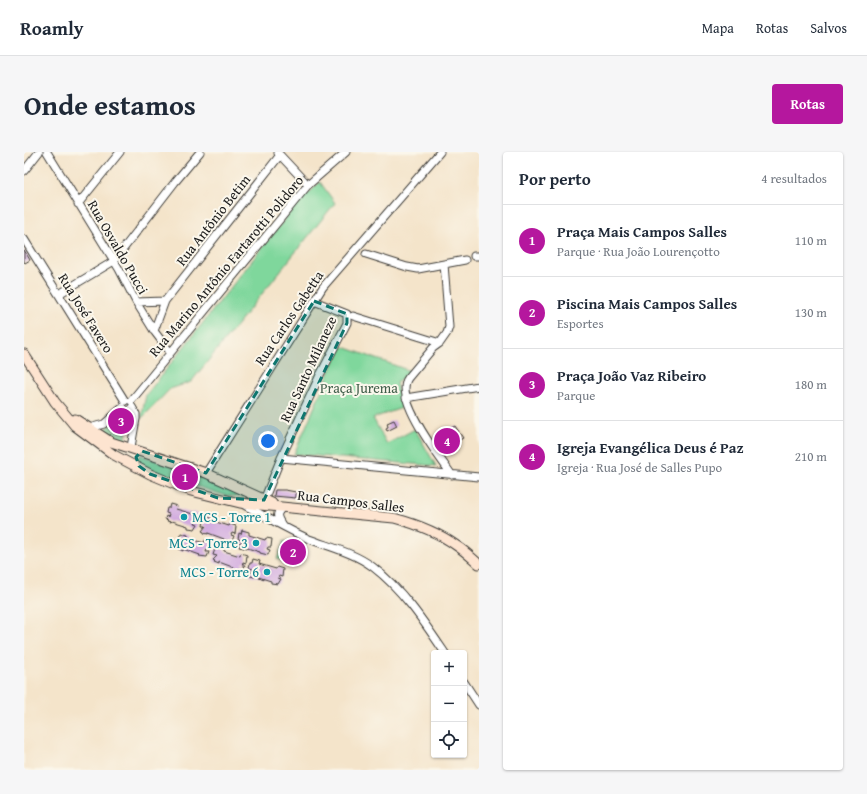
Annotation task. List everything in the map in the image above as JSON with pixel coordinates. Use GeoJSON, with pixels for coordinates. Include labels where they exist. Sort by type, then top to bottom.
{"type":"FeatureCollection","features":[{"type":"Feature","properties":{"kind":"main road"},"geometry":{"type":"LineString","coordinates":[[24,354],[55,402],[75,426],[114,455],[150,474],[191,491],[240,503],[281,507]]}},
{"type":"Feature","properties":{"kind":"main road"},"geometry":{"type":"LineString","coordinates":[[64,412],[111,442],[131,447],[206,473],[281,507]]}},
{"type":"Feature","properties":{"kind":"main road"},"geometry":{"type":"LineString","coordinates":[[100,436],[102,446]]}},
{"type":"Feature","properties":{"kind":"main road"},"geometry":{"type":"LineString","coordinates":[[114,455],[126,456],[131,447]]}},
{"type":"Feature","properties":{"kind":"main road"},"geometry":{"type":"LineString","coordinates":[[142,451],[137,455],[136,460],[139,466],[150,474]]}},
{"type":"Feature","properties":{"kind":"main road"},"geometry":{"type":"LineString","coordinates":[[218,498],[253,501],[264,500]]}},
{"type":"Feature","properties":{"kind":"main road","name":"Rua Campos Salles"},"geometry":{"type":"LineString","coordinates":[[281,507],[394,518],[410,522],[457,545],[479,564]]}},
{"type":"Feature","properties":{"kind":"street"},"geometry":{"type":"LineString","coordinates":[[24,171],[39,152]]}},
{"type":"Feature","properties":{"kind":"street","name":"Rua Osvaldo Pucci"},"geometry":{"type":"LineString","coordinates":[[47,152],[114,261],[136,302],[154,331],[170,352]]}},
{"type":"Feature","properties":{"kind":"street"},"geometry":{"type":"LineString","coordinates":[[78,204],[120,152]]}},
{"type":"Feature","properties":{"kind":"street"},"geometry":{"type":"LineString","coordinates":[[59,294],[114,261],[200,152]]}},
{"type":"Feature","properties":{"kind":"street","name":"Rua Marino Antônio Fartarotti Polidoro"},"geometry":{"type":"LineString","coordinates":[[89,428],[104,424],[128,404],[308,186],[346,152]]}},
{"type":"Feature","properties":{"kind":"street","name":"Rua Carlos Gabetta"},"geometry":{"type":"LineString","coordinates":[[206,473],[323,287],[440,152]]}},
{"type":"Feature","properties":{"kind":"street"},"geometry":{"type":"LineString","coordinates":[[279,154],[308,186]]}},
{"type":"Feature","properties":{"kind":"street","name":"Rua Antônio Betim"},"geometry":{"type":"LineString","coordinates":[[154,331],[166,302],[279,154]]}},
{"type":"Feature","properties":{"kind":"street","name":"Rua José Favero"},"geometry":{"type":"LineString","coordinates":[[24,240],[128,404],[136,414],[131,447]]}},
{"type":"Feature","properties":{"kind":"street"},"geometry":{"type":"LineString","coordinates":[[366,254],[418,269],[465,260]]}},
{"type":"Feature","properties":{"kind":"street"},"geometry":{"type":"LineString","coordinates":[[444,264],[449,327],[440,343],[432,348],[405,382],[406,398],[418,425],[452,475]]}},
{"type":"Feature","properties":{"kind":"street"},"geometry":{"type":"LineString","coordinates":[[314,301],[350,315],[440,343]]}},
{"type":"Feature","properties":{"kind":"street"},"geometry":{"type":"LineString","coordinates":[[136,302],[166,302]]}},
{"type":"Feature","properties":{"kind":"street","name":"Rua Santo Milaneze"},"geometry":{"type":"LineString","coordinates":[[264,500],[320,375],[350,315]]}},
{"type":"Feature","properties":{"kind":"street"},"geometry":{"type":"LineString","coordinates":[[406,398],[479,386]]}},
{"type":"Feature","properties":{"kind":"street"},"geometry":{"type":"LineString","coordinates":[[100,436],[104,424]]}},
{"type":"Feature","properties":{"kind":"street"},"geometry":{"type":"LineString","coordinates":[[282,458],[479,477]]}},
{"type":"Feature","properties":{"kind":"street"},"geometry":{"type":"LineString","coordinates":[[240,503],[308,538],[345,552],[371,566],[388,579],[400,592],[443,650]]}},
{"type":"Feature","properties":{"kind":"street"},"geometry":{"type":"LineString","coordinates":[[281,507],[278,511],[278,517],[282,525]]}},
{"type":"Feature","properties":{"kind":"street"},"geometry":{"type":"LineString","coordinates":[[467,686],[479,705]]}},
{"type":"Feature","properties":{"kind":"highlighted area"},"geometry":{"type":"Polygon","coordinates":[[[314,301],[347,314],[347,323],[264,500],[218,498],[150,474],[139,466],[136,457],[142,451],[206,473],[314,301]]]}},
{"type":"Feature","properties":{"kind":"green space"},"geometry":{"type":"Polygon","coordinates":[[[320,182],[335,203],[191,382],[170,389],[141,419],[146,395],[302,197],[310,192],[320,182]]]}},
{"type":"Feature","properties":{"kind":"green space","name":"Praça Jurema"},"geometry":{"type":"Polygon","coordinates":[[[341,346],[413,372],[396,383],[402,408],[373,418],[387,444],[415,429],[436,466],[294,454],[341,346]]]}},
{"type":"Feature","properties":{"kind":"green space"},"geometry":{"type":"Polygon","coordinates":[[[122,413],[128,416],[126,440],[104,434],[108,427],[122,413]]]}},
{"type":"Feature","properties":{"kind":"green space"},"geometry":{"type":"Polygon","coordinates":[[[140,455],[221,483],[245,497],[224,495],[149,471],[136,460],[140,455]]]}},
{"type":"Feature","properties":{"kind":"green space"},"geometry":{"type":"Polygon","coordinates":[[[284,541],[291,543],[284,562],[277,559],[284,541]]]}},
{"type":"Feature","properties":{"kind":"water"},"geometry":{"type":"Polygon","coordinates":[[[291,543],[299,547],[293,566],[284,562],[291,543]]]}},
{"type":"Feature","properties":{"kind":"building"},"geometry":{"type":"Polygon","coordinates":[[[24,250],[30,260],[25,263],[24,262],[24,250]]]}},
{"type":"Feature","properties":{"kind":"building"},"geometry":{"type":"Polygon","coordinates":[[[394,420],[397,426],[387,431],[387,423],[394,420]]]}},
{"type":"Feature","properties":{"kind":"building"},"geometry":{"type":"Polygon","coordinates":[[[455,426],[463,438],[443,450],[435,438],[455,426]]]}},
{"type":"Feature","properties":{"kind":"building"},"geometry":{"type":"Polygon","coordinates":[[[275,490],[296,492],[296,498],[274,496],[275,490]]]}},
{"type":"Feature","properties":{"kind":"building","name":"MCS - Torre 1"},"geometry":{"type":"Polygon","coordinates":[[[170,504],[177,506],[176,509],[193,514],[193,512],[199,514],[199,522],[196,521],[195,523],[198,524],[195,529],[188,528],[188,526],[172,521],[167,521],[168,520],[165,519],[169,514],[166,513],[170,504]]]}},
{"type":"Feature","properties":{"kind":"building"},"geometry":{"type":"Polygon","coordinates":[[[206,516],[213,519],[213,521],[229,526],[230,524],[236,526],[235,534],[232,533],[231,535],[234,536],[232,541],[224,540],[208,533],[204,533],[202,531],[206,526],[203,526],[206,516]]]}},
{"type":"Feature","properties":{"kind":"building","name":"MCS - Torre 3"},"geometry":{"type":"Polygon","coordinates":[[[242,530],[249,532],[249,535],[265,540],[266,538],[272,539],[271,547],[268,547],[267,549],[270,550],[268,555],[244,547],[239,547],[240,545],[238,542],[241,543],[242,540],[238,539],[239,533],[241,534],[242,530]]]}},
{"type":"Feature","properties":{"kind":"building"},"geometry":{"type":"Polygon","coordinates":[[[181,533],[188,535],[188,538],[204,543],[205,540],[211,542],[210,550],[207,549],[206,552],[209,552],[207,557],[199,556],[200,555],[179,549],[177,547],[181,543],[177,542],[181,533]]]}},
{"type":"Feature","properties":{"kind":"building"},"geometry":{"type":"Polygon","coordinates":[[[217,546],[224,548],[224,551],[240,556],[241,553],[247,555],[246,563],[243,562],[242,565],[245,565],[243,570],[235,569],[219,562],[219,564],[214,562],[215,561],[213,560],[217,556],[213,555],[217,546]]]}},
{"type":"Feature","properties":{"kind":"building","name":"MCS - Torre 6"},"geometry":{"type":"Polygon","coordinates":[[[253,559],[260,561],[259,564],[276,569],[277,567],[283,569],[282,577],[279,576],[278,578],[281,579],[278,584],[271,583],[271,581],[255,576],[250,576],[249,571],[252,572],[253,569],[249,568],[253,559]]]}},
{"type":"Feature","properties":{"kind":"place","name":"Praça João Vaz Ribeiro"},"geometry":{"type":"Point","coordinates":[121,421]}},
{"type":"Feature","properties":{"kind":"place","name":"Igreja Evangélica Deus é Paz"},"geometry":{"type":"Point","coordinates":[447,441]}},
{"type":"Feature","properties":{"kind":"place","name":"Praça Mais Campos Salles"},"geometry":{"type":"Point","coordinates":[185,477]}},
{"type":"Feature","properties":{"kind":"place","name":"MCS - Torre 1"},"geometry":{"type":"Point","coordinates":[184,517]}},
{"type":"Feature","properties":{"kind":"place","name":"MCS - Torre 3"},"geometry":{"type":"Point","coordinates":[256,543]}},
{"type":"Feature","properties":{"kind":"place","name":"Piscina Mais Campos Salles"},"geometry":{"type":"Point","coordinates":[293,552]}},
{"type":"Feature","properties":{"kind":"place","name":"MCS - Torre 6"},"geometry":{"type":"Point","coordinates":[267,572]}}]}
